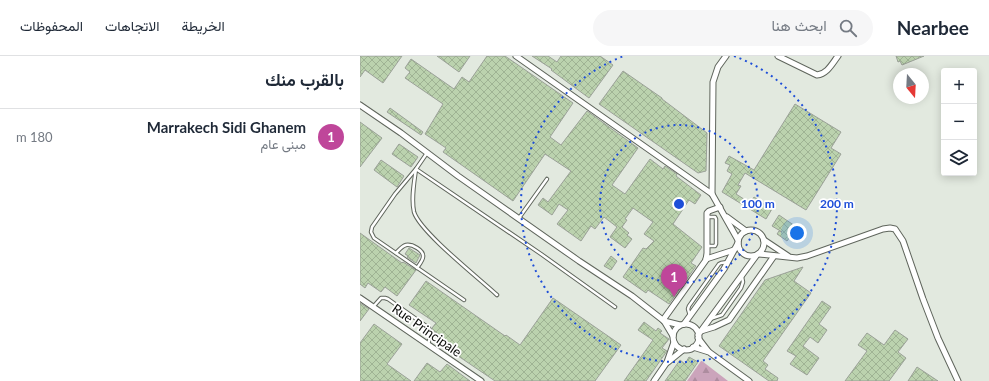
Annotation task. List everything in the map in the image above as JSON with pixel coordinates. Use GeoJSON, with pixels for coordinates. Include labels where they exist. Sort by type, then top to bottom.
{"type":"FeatureCollection","features":[{"type":"Feature","properties":{"kind":"street"},"geometry":{"type":"LineString","coordinates":[[516,56],[712,194],[725,215],[738,242],[739,249],[744,254],[750,256],[757,255],[797,258],[807,256],[883,229],[895,229],[903,241],[938,338],[958,381]]}},
{"type":"Feature","properties":{"kind":"street"},"geometry":{"type":"LineString","coordinates":[[712,194],[713,82],[718,67],[726,56]]}},
{"type":"Feature","properties":{"kind":"street"},"geometry":{"type":"LineString","coordinates":[[778,56],[817,75],[826,71],[838,56]]}},
{"type":"Feature","properties":{"kind":"street"},"geometry":{"type":"LineString","coordinates":[[360,105],[427,152],[458,176],[579,261],[632,296],[664,320],[693,327],[709,352]]}},
{"type":"Feature","properties":{"kind":"street"},"geometry":{"type":"LineString","coordinates":[[664,320],[706,259],[707,213],[720,207]]}},
{"type":"Feature","properties":{"kind":"street"},"geometry":{"type":"LineString","coordinates":[[725,215],[746,231]]}},
{"type":"Feature","properties":{"kind":"street"},"geometry":{"type":"LineString","coordinates":[[673,336],[676,329],[690,316],[728,262],[741,234],[746,231],[756,231],[761,234],[764,240],[764,246],[710,319],[693,347]]}},
{"type":"Feature","properties":{"kind":"street"},"geometry":{"type":"LineString","coordinates":[[764,240],[789,257]]}},
{"type":"Feature","properties":{"kind":"street"},"geometry":{"type":"LineString","coordinates":[[706,259],[734,250]]}},
{"type":"Feature","properties":{"kind":"street"},"geometry":{"type":"LineString","coordinates":[[699,335],[729,320],[774,256]]}},
{"type":"Feature","properties":{"kind":"street","name":"Rue Principale"},"geometry":{"type":"LineString","coordinates":[[360,298],[427,344],[473,379],[481,381]]}},
{"type":"Feature","properties":{"kind":"street"},"geometry":{"type":"LineString","coordinates":[[654,381],[667,362],[674,342],[673,336],[664,320]]}},
{"type":"Feature","properties":{"kind":"street"},"geometry":{"type":"LineString","coordinates":[[674,342],[678,347],[684,349]]}},
{"type":"Feature","properties":{"kind":"street"},"geometry":{"type":"LineString","coordinates":[[667,362],[684,349],[693,347],[709,352],[749,381]]}},
{"type":"Feature","properties":{"kind":"lane"},"geometry":{"type":"LineString","coordinates":[[427,152],[416,169],[395,194],[372,227],[371,232],[374,238],[464,300]]}},
{"type":"Feature","properties":{"kind":"lane"},"geometry":{"type":"LineString","coordinates":[[416,169],[413,186],[416,218],[434,238],[497,295]]}},
{"type":"Feature","properties":{"kind":"lane"},"geometry":{"type":"LineString","coordinates":[[416,169],[541,254],[615,307]]}},
{"type":"Feature","properties":{"kind":"lane"},"geometry":{"type":"LineString","coordinates":[[519,218],[547,179]]}},
{"type":"Feature","properties":{"kind":"lane"},"geometry":{"type":"LineString","coordinates":[[707,217],[715,218],[716,244],[715,246],[707,246]]}},
{"type":"Feature","properties":{"kind":"lane"},"geometry":{"type":"LineString","coordinates":[[396,253],[406,245],[411,245],[418,249],[423,257],[417,268]]}},
{"type":"Feature","properties":{"kind":"lane"},"geometry":{"type":"LineString","coordinates":[[374,307],[381,298],[388,299],[429,328],[431,335],[427,344]]}},
{"type":"Feature","properties":{"kind":"green space"},"geometry":{"type":"Polygon","coordinates":[[[702,361],[728,381],[687,381],[702,361]]]}},
{"type":"Feature","properties":{"kind":"building"},"geometry":{"type":"Polygon","coordinates":[[[360,56],[402,56],[383,83],[365,70],[360,77],[360,56]]]}},
{"type":"Feature","properties":{"kind":"building"},"geometry":{"type":"Polygon","coordinates":[[[437,56],[470,56],[459,72],[437,56]]]}},
{"type":"Feature","properties":{"kind":"building"},"geometry":{"type":"Polygon","coordinates":[[[487,56],[505,56],[573,103],[550,137],[561,145],[587,111],[638,148],[612,185],[625,194],[650,159],[663,169],[665,166],[677,174],[676,176],[701,195],[695,204],[689,200],[673,224],[702,247],[691,263],[696,266],[669,304],[648,290],[646,293],[623,277],[643,248],[646,249],[654,241],[644,234],[653,222],[633,208],[625,219],[627,220],[622,227],[629,233],[627,235],[632,239],[625,248],[610,237],[617,227],[604,217],[595,229],[591,226],[581,241],[557,224],[568,210],[559,204],[552,215],[538,205],[543,198],[548,202],[571,171],[545,154],[513,201],[443,152],[446,148],[425,134],[443,104],[405,78],[410,72],[405,68],[411,59],[454,89],[462,77],[469,82],[487,56]]]}},
{"type":"Feature","properties":{"kind":"building"},"geometry":{"type":"Polygon","coordinates":[[[532,56],[548,56],[557,62],[561,56],[600,56],[613,65],[589,98],[551,70],[552,69],[532,56]]]}},
{"type":"Feature","properties":{"kind":"building"},"geometry":{"type":"Polygon","coordinates":[[[896,56],[924,56],[902,65],[900,61],[898,62],[896,56]]]}},
{"type":"Feature","properties":{"kind":"building"},"geometry":{"type":"Polygon","coordinates":[[[623,71],[662,98],[707,133],[706,171],[698,173],[599,104],[623,71]]]}},
{"type":"Feature","properties":{"kind":"building"},"geometry":{"type":"Polygon","coordinates":[[[795,104],[841,132],[831,148],[841,154],[806,210],[745,173],[738,185],[741,186],[736,194],[750,203],[754,197],[772,209],[766,219],[722,192],[732,174],[727,171],[730,165],[725,163],[729,156],[754,170],[795,104]]]}},
{"type":"Feature","properties":{"kind":"building"},"geometry":{"type":"Polygon","coordinates":[[[390,108],[423,132],[421,135],[387,112],[390,108]]]}},
{"type":"Feature","properties":{"kind":"building"},"geometry":{"type":"Polygon","coordinates":[[[360,122],[382,138],[360,167],[360,122]]]}},
{"type":"Feature","properties":{"kind":"building"},"geometry":{"type":"Polygon","coordinates":[[[399,144],[418,157],[411,167],[392,154],[399,144]]]}},
{"type":"Feature","properties":{"kind":"building"},"geometry":{"type":"Polygon","coordinates":[[[381,160],[404,176],[397,187],[374,170],[381,160]]]}},
{"type":"Feature","properties":{"kind":"building"},"geometry":{"type":"Polygon","coordinates":[[[779,215],[795,226],[787,241],[777,234],[779,231],[782,232],[772,226],[779,215]]]}},
{"type":"Feature","properties":{"kind":"building"},"geometry":{"type":"Polygon","coordinates":[[[360,233],[402,263],[403,262],[416,270],[397,296],[385,287],[381,292],[368,283],[365,288],[360,284],[360,233]]]}},
{"type":"Feature","properties":{"kind":"building"},"geometry":{"type":"Polygon","coordinates":[[[409,248],[420,255],[416,263],[405,254],[409,248]]]}},
{"type":"Feature","properties":{"kind":"building"},"geometry":{"type":"Polygon","coordinates":[[[611,256],[617,261],[611,270],[604,266],[611,256]]]}},
{"type":"Feature","properties":{"kind":"building"},"geometry":{"type":"Polygon","coordinates":[[[803,267],[794,281],[811,293],[763,361],[768,365],[765,369],[778,378],[777,381],[769,381],[719,346],[765,280],[803,267]]]}},
{"type":"Feature","properties":{"kind":"building"},"geometry":{"type":"Polygon","coordinates":[[[426,281],[520,345],[553,298],[621,345],[595,381],[495,381],[439,343],[443,337],[432,330],[436,323],[409,305],[426,281]]]}},
{"type":"Feature","properties":{"kind":"building"},"geometry":{"type":"Polygon","coordinates":[[[822,301],[831,307],[819,324],[827,330],[818,343],[810,337],[803,346],[819,358],[807,375],[790,364],[796,356],[787,351],[822,301]]]}},
{"type":"Feature","properties":{"kind":"building"},"geometry":{"type":"Polygon","coordinates":[[[360,303],[369,309],[360,321],[360,303]]]}},
{"type":"Feature","properties":{"kind":"building"},"geometry":{"type":"Polygon","coordinates":[[[644,322],[656,331],[658,328],[662,331],[660,333],[669,339],[662,348],[667,351],[646,381],[624,381],[653,340],[638,330],[644,322]]]}},
{"type":"Feature","properties":{"kind":"building"},"geometry":{"type":"Polygon","coordinates":[[[374,324],[402,344],[387,364],[411,381],[360,381],[360,343],[374,324]]]}},
{"type":"Feature","properties":{"kind":"building"},"geometry":{"type":"Polygon","coordinates":[[[895,330],[908,339],[898,352],[906,358],[889,381],[845,381],[867,351],[858,345],[867,333],[884,345],[895,330]]]}},
{"type":"Feature","properties":{"kind":"building"},"geometry":{"type":"Polygon","coordinates":[[[689,357],[698,362],[685,381],[665,381],[680,360],[685,364],[689,357]]]}},
{"type":"Feature","properties":{"kind":"building"},"geometry":{"type":"Polygon","coordinates":[[[427,363],[440,372],[447,364],[470,381],[414,381],[427,363]]]}},
{"type":"Feature","properties":{"kind":"building"},"geometry":{"type":"Polygon","coordinates":[[[917,367],[938,381],[908,381],[917,367]]]}},
{"type":"Feature","properties":{"kind":"place","name":"Marrakech Sidi Ghanem"},"geometry":{"type":"Point","coordinates":[674,297]}}]}
